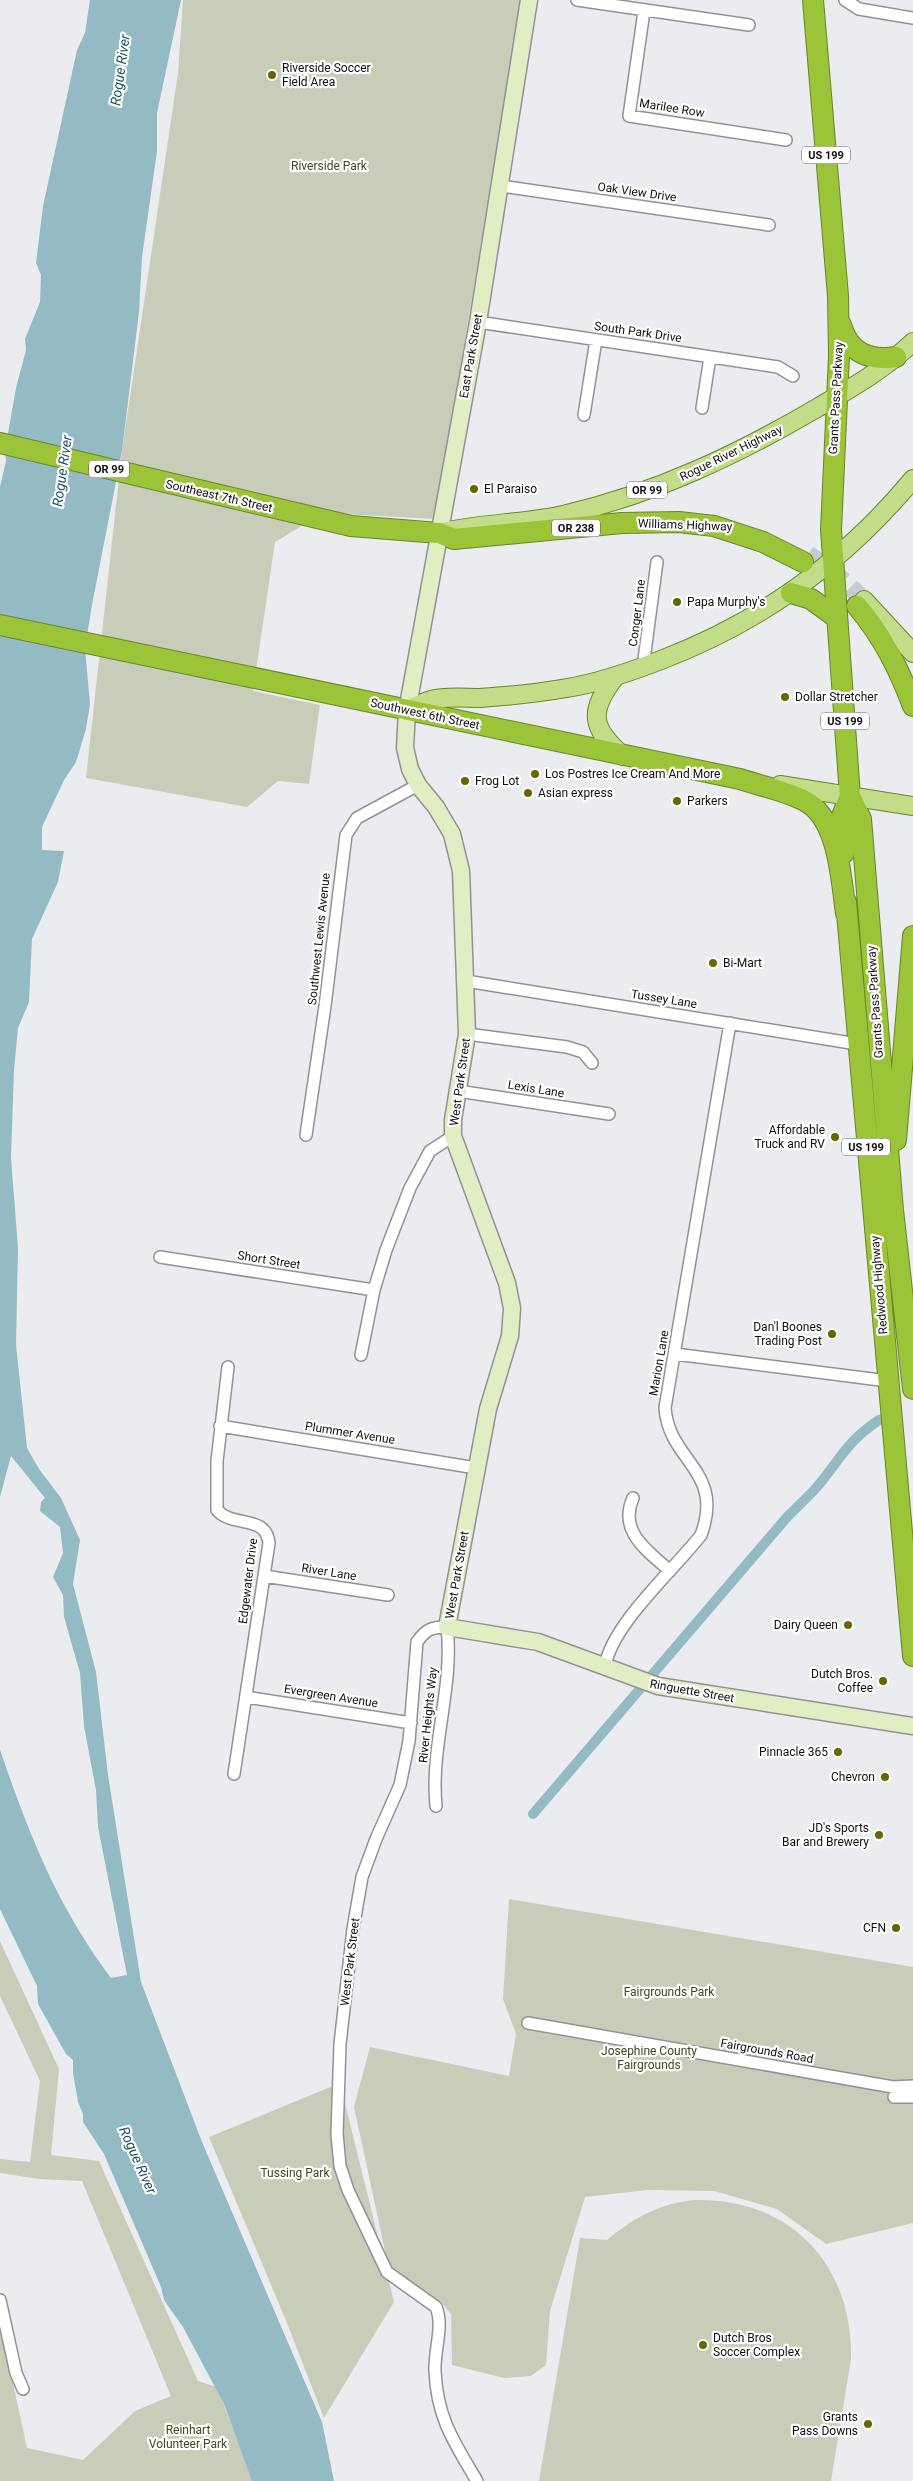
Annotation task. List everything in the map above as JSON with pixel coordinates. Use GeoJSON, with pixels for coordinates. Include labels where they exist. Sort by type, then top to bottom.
{"type":"FeatureCollection","features":[{"type":"Feature","properties":{"kind":"highway","name":"Grants Pass Parkway"},"geometry":{"type":"LineString","coordinates":[[813,0],[838,310],[837,396],[831,495],[832,560],[850,796],[861,819],[893,1210]]}},
{"type":"Feature","properties":{"kind":"highway"},"geometry":{"type":"LineString","coordinates":[[838,310],[844,335],[860,354],[875,359],[896,357]]}},
{"type":"Feature","properties":{"kind":"highway","name":"Southeast 7th Street"},"geometry":{"type":"LineString","coordinates":[[0,443],[351,526],[440,533]]}},
{"type":"Feature","properties":{"kind":"highway","name":"Williams Highway"},"geometry":{"type":"LineString","coordinates":[[440,533],[454,539],[622,523],[679,522],[714,526],[806,558]]}},
{"type":"Feature","properties":{"kind":"highway"},"geometry":{"type":"LineString","coordinates":[[791,593],[811,599],[837,618]]}},
{"type":"Feature","properties":{"kind":"highway"},"geometry":{"type":"LineString","coordinates":[[861,603],[901,672],[913,706]]}},
{"type":"Feature","properties":{"kind":"highway","name":"Southwest 6th Street"},"geometry":{"type":"LineString","coordinates":[[0,625],[740,779]]}},
{"type":"Feature","properties":{"kind":"highway"},"geometry":{"type":"LineString","coordinates":[[740,779],[807,802],[824,820],[834,842],[846,913]]}},
{"type":"Feature","properties":{"kind":"highway","name":"Grants Pass Parkway"},"geometry":{"type":"LineString","coordinates":[[846,913],[842,816],[850,796]]}},
{"type":"Feature","properties":{"kind":"highway","name":"Redwood Highway"},"geometry":{"type":"LineString","coordinates":[[846,913],[913,1656]]}},
{"type":"Feature","properties":{"kind":"highway"},"geometry":{"type":"LineString","coordinates":[[893,1210],[895,1150],[913,936]]}},
{"type":"Feature","properties":{"kind":"highway","name":"Redwood Highway"},"geometry":{"type":"LineString","coordinates":[[893,1210],[913,1389]]}},
{"type":"Feature","properties":{"kind":"main road","name":"Rogue River Highway"},"geometry":{"type":"LineString","coordinates":[[440,533],[457,528],[496,525],[562,515],[647,490],[696,471],[764,439],[880,371],[913,342]]}},
{"type":"Feature","properties":{"kind":"main road"},"geometry":{"type":"LineString","coordinates":[[407,711],[432,700],[518,696],[570,688],[615,677],[644,667],[740,625],[791,593],[832,560],[878,519],[913,479]]}},
{"type":"Feature","properties":{"kind":"main road"},"geometry":{"type":"LineString","coordinates":[[861,603],[913,653]]}},
{"type":"Feature","properties":{"kind":"main road"},"geometry":{"type":"LineString","coordinates":[[615,677],[601,694],[596,709],[598,725],[605,740],[623,756]]}},
{"type":"Feature","properties":{"kind":"main road","name":"Southwest 6th Street"},"geometry":{"type":"LineString","coordinates":[[740,779],[850,796]]}},
{"type":"Feature","properties":{"kind":"main road"},"geometry":{"type":"LineString","coordinates":[[850,796],[908,805]]}},
{"type":"Feature","properties":{"kind":"street","name":"East Park Street"},"geometry":{"type":"LineString","coordinates":[[407,711],[478,322],[529,0]]}},
{"type":"Feature","properties":{"kind":"street"},"geometry":{"type":"LineString","coordinates":[[578,0],[749,25]]}},
{"type":"Feature","properties":{"kind":"street"},"geometry":{"type":"LineString","coordinates":[[845,1],[859,9],[913,18]]}},
{"type":"Feature","properties":{"kind":"street","name":"Marilee Row"},"geometry":{"type":"LineString","coordinates":[[644,11],[629,116],[786,140]]}},
{"type":"Feature","properties":{"kind":"street","name":"Oak View Drive"},"geometry":{"type":"LineString","coordinates":[[500,186],[770,225]]}},
{"type":"Feature","properties":{"kind":"street","name":"South Park Drive"},"geometry":{"type":"LineString","coordinates":[[478,322],[778,367],[793,376]]}},
{"type":"Feature","properties":{"kind":"street"},"geometry":{"type":"LineString","coordinates":[[584,415],[596,340]]}},
{"type":"Feature","properties":{"kind":"street"},"geometry":{"type":"LineString","coordinates":[[702,408],[710,357]]}},
{"type":"Feature","properties":{"kind":"street","name":"Conger Lane"},"geometry":{"type":"LineString","coordinates":[[644,667],[657,562]]}},
{"type":"Feature","properties":{"kind":"street","name":"West Park Street"},"geometry":{"type":"LineString","coordinates":[[407,711],[405,748],[410,769],[418,785],[445,822],[459,855],[467,1034],[453,1136],[507,1283],[512,1308],[510,1336],[488,1409],[447,1627],[432,1627],[424,1632],[418,1642],[411,1723],[400,1785],[376,1838],[362,1876],[348,1965],[336,2105],[340,2166],[348,2190],[387,2272],[436,2307],[439,2316],[435,2369],[437,2399],[445,2427],[477,2481]]}},
{"type":"Feature","properties":{"kind":"street","name":"Southwest Lewis Avenue"},"geometry":{"type":"LineString","coordinates":[[306,1136],[325,1006],[346,835],[356,818],[418,785]]}},
{"type":"Feature","properties":{"kind":"street","name":"Tussey Lane"},"geometry":{"type":"LineString","coordinates":[[466,981],[857,1044]]}},
{"type":"Feature","properties":{"kind":"street","name":"Marion Lane"},"geometry":{"type":"LineString","coordinates":[[605,1666],[607,1654],[617,1634],[702,1535],[708,1514],[704,1484],[669,1430],[665,1408],[730,1023]]}},
{"type":"Feature","properties":{"kind":"street"},"geometry":{"type":"LineString","coordinates":[[467,1034],[568,1047],[583,1052],[592,1062]]}},
{"type":"Feature","properties":{"kind":"street","name":"Lexis Lane"},"geometry":{"type":"LineString","coordinates":[[458,1090],[609,1114]]}},
{"type":"Feature","properties":{"kind":"street"},"geometry":{"type":"LineString","coordinates":[[361,1355],[374,1290],[398,1218],[421,1164],[430,1151],[453,1136]]}},
{"type":"Feature","properties":{"kind":"street","name":"Short Street"},"geometry":{"type":"LineString","coordinates":[[160,1258],[374,1290]]}},
{"type":"Feature","properties":{"kind":"street"},"geometry":{"type":"LineString","coordinates":[[674,1354],[888,1381]]}},
{"type":"Feature","properties":{"kind":"street","name":"Edgewater Drive"},"geometry":{"type":"LineString","coordinates":[[228,1367],[220,1426],[216,1486],[217,1510],[224,1518],[252,1523],[266,1530],[269,1543],[234,1774]]}},
{"type":"Feature","properties":{"kind":"street","name":"Plummer Avenue"},"geometry":{"type":"LineString","coordinates":[[220,1426],[476,1468]]}},
{"type":"Feature","properties":{"kind":"street"},"geometry":{"type":"LineString","coordinates":[[633,1498],[628,1514],[631,1532],[670,1571]]}},
{"type":"Feature","properties":{"kind":"street","name":"River Lane"},"geometry":{"type":"LineString","coordinates":[[264,1576],[388,1595]]}},
{"type":"Feature","properties":{"kind":"street","name":"Ringuette Street"},"geometry":{"type":"LineString","coordinates":[[447,1627],[538,1642],[605,1666],[642,1682],[673,1689],[913,1726]]}},
{"type":"Feature","properties":{"kind":"street","name":"River Heights Way"},"geometry":{"type":"LineString","coordinates":[[436,1806],[436,1772],[447,1673],[447,1627]]}},
{"type":"Feature","properties":{"kind":"street","name":"Evergreen Avenue"},"geometry":{"type":"LineString","coordinates":[[246,1697],[411,1723]]}},
{"type":"Feature","properties":{"kind":"street","name":"Fairgrounds Road"},"geometry":{"type":"LineString","coordinates":[[528,2024],[894,2092],[913,2086]]}},
{"type":"Feature","properties":{"kind":"street"},"geometry":{"type":"LineString","coordinates":[[894,2092],[913,2097]]}},
{"type":"Feature","properties":{"kind":"street"},"geometry":{"type":"LineString","coordinates":[[0,2300],[16,2373],[23,2389]]}},
{"type":"Feature","properties":{"kind":"green space","name":"Riverside Park"},"geometry":{"type":"Polygon","coordinates":[[[183,0],[522,0],[435,519],[323,513],[275,542],[253,691],[320,705],[309,784],[278,781],[247,807],[86,778],[122,451],[178,73],[183,0]]]}},
{"type":"Feature","properties":{"kind":"green space","name":"Josephine County Fairgrounds"},"geometry":{"type":"Polygon","coordinates":[[[509,1899],[913,1967],[913,2223],[826,2244],[777,2209],[714,2191],[647,2190],[585,2197],[550,2311],[546,2365],[531,2376],[504,2378],[452,2365],[451,2314],[441,2302],[402,2280],[388,2265],[354,2107],[370,2047],[509,2076],[516,2034],[503,1999],[509,1899]]]}},
{"type":"Feature","properties":{"kind":"green space","name":"Reinhart Volunteer Park"},"geometry":{"type":"Polygon","coordinates":[[[0,1941],[59,2069],[51,2155],[99,2161],[198,2381],[217,2387],[253,2481],[0,2481],[0,2323],[27,2448],[83,2460],[135,2411],[171,2396],[82,2181],[39,2179],[0,2173],[0,2159],[30,2162],[40,2081],[0,1996],[0,1941]]]}},
{"type":"Feature","properties":{"kind":"green space","name":"Tussing Park"},"geometry":{"type":"Polygon","coordinates":[[[340,2083],[394,2302],[324,2418],[287,2323],[209,2137],[340,2083]]]}},
{"type":"Feature","properties":{"kind":"green space","name":"Dutch Bros Soccer Complex"},"geometry":{"type":"Polygon","coordinates":[[[695,2200],[729,2202],[760,2211],[787,2225],[810,2244],[828,2267],[841,2294],[849,2325],[851,2359],[831,2481],[539,2481],[580,2238],[607,2240],[637,2218],[659,2208],[670,2204],[695,2200]]]}},
{"type":"Feature","properties":{"kind":"water","name":"Rogue River"},"geometry":{"type":"Polygon","coordinates":[[[90,0],[181,0],[157,113],[157,151],[142,257],[139,312],[122,451],[85,648],[90,704],[86,729],[76,762],[64,780],[42,827],[42,850],[64,851],[58,882],[32,939],[29,1002],[18,1028],[14,1070],[11,1158],[18,1248],[16,1345],[27,1448],[39,1469],[61,1498],[80,1540],[73,1584],[96,1672],[108,1775],[141,1982],[202,2142],[322,2422],[334,2481],[252,2481],[224,2404],[183,2327],[164,2300],[161,2287],[104,2154],[83,2122],[83,2114],[78,2102],[73,2073],[73,2060],[66,2054],[38,2004],[37,1986],[0,1909],[0,1750],[22,1811],[46,1868],[75,1924],[111,1978],[127,1975],[98,1827],[96,1790],[84,1726],[80,1673],[64,1617],[63,1595],[53,1577],[63,1553],[60,1527],[40,1511],[41,1502],[45,1498],[11,1456],[0,1497],[0,487],[6,461],[5,450],[16,388],[26,350],[25,339],[40,302],[41,275],[36,263],[43,206],[77,50],[85,33],[90,0]]]}},
{"type":"Feature","properties":{"kind":"waterway"},"geometry":{"type":"LineString","coordinates":[[533,1814],[788,1516],[816,1488],[851,1444],[879,1420]]}},
{"type":"Feature","properties":{"kind":"tunnel"},"geometry":{"type":"LineString","coordinates":[[808,554],[836,574],[864,600]]}},
{"type":"Feature","properties":{"kind":"place","name":"Riverside Soccer Field Area"},"geometry":{"type":"Point","coordinates":[272,75]}},
{"type":"Feature","properties":{"kind":"place","name":"El Paraiso"},"geometry":{"type":"Point","coordinates":[474,489]}},
{"type":"Feature","properties":{"kind":"place","name":"Papa Murphy's"},"geometry":{"type":"Point","coordinates":[677,602]}},
{"type":"Feature","properties":{"kind":"place","name":"Dollar Stretcher"},"geometry":{"type":"Point","coordinates":[785,697]}},
{"type":"Feature","properties":{"kind":"place","name":"Los Postres Ice Cream And More"},"geometry":{"type":"Point","coordinates":[535,774]}},
{"type":"Feature","properties":{"kind":"place","name":"Frog Lot"},"geometry":{"type":"Point","coordinates":[465,781]}},
{"type":"Feature","properties":{"kind":"place","name":"Asian express"},"geometry":{"type":"Point","coordinates":[528,793]}},
{"type":"Feature","properties":{"kind":"place","name":"Parkers"},"geometry":{"type":"Point","coordinates":[677,801]}},
{"type":"Feature","properties":{"kind":"place","name":"Bi-Mart"},"geometry":{"type":"Point","coordinates":[713,963]}},
{"type":"Feature","properties":{"kind":"place","name":"Affordable Truck and RV"},"geometry":{"type":"Point","coordinates":[835,1137]}},
{"type":"Feature","properties":{"kind":"place","name":"Dan'l Boones Trading Post"},"geometry":{"type":"Point","coordinates":[832,1334]}},
{"type":"Feature","properties":{"kind":"place","name":"Dairy Queen"},"geometry":{"type":"Point","coordinates":[848,1625]}},
{"type":"Feature","properties":{"kind":"place","name":"Dutch Bros. Coffee"},"geometry":{"type":"Point","coordinates":[883,1681]}},
{"type":"Feature","properties":{"kind":"place","name":"Pinnacle 365"},"geometry":{"type":"Point","coordinates":[838,1752]}},
{"type":"Feature","properties":{"kind":"place","name":"Chevron"},"geometry":{"type":"Point","coordinates":[885,1777]}},
{"type":"Feature","properties":{"kind":"place","name":"JD's Sports Bar and Brewery"},"geometry":{"type":"Point","coordinates":[879,1835]}},
{"type":"Feature","properties":{"kind":"place","name":"CFN"},"geometry":{"type":"Point","coordinates":[896,1928]}},
{"type":"Feature","properties":{"kind":"place","name":"Dutch Bros Soccer Complex"},"geometry":{"type":"Point","coordinates":[703,2345]}},
{"type":"Feature","properties":{"kind":"place","name":"Grants Pass Downs"},"geometry":{"type":"Point","coordinates":[868,2424]}},
{"type":"Feature","properties":{"kind":"park label","name":"Fairgrounds Park"},"geometry":{"type":"Point","coordinates":[669,1992]}}]}
